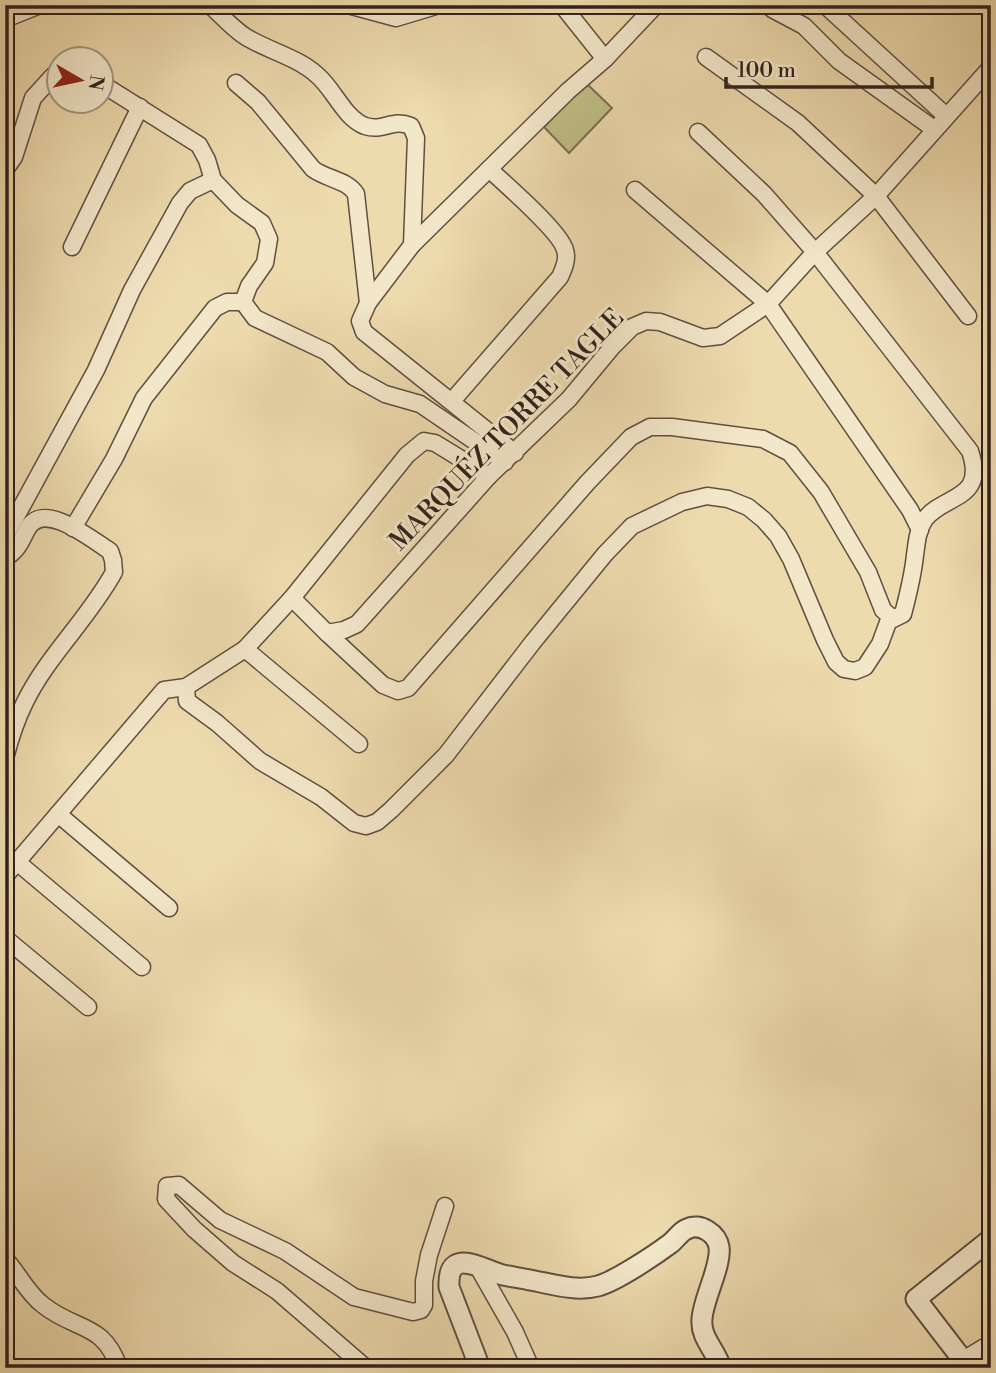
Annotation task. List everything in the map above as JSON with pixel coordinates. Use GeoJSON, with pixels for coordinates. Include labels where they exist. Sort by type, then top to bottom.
{"type":"FeatureCollection","features":[{"type":"Feature","properties":{"kind":"street"},"geometry":{"type":"LineString","coordinates":[[5,19],[40,5]]}},
{"type":"Feature","properties":{"kind":"street"},"geometry":{"type":"LineString","coordinates":[[210,5],[245,37],[280,52],[318,75],[362,125],[377,128],[400,122],[411,126],[416,138],[412,245]]}},
{"type":"Feature","properties":{"kind":"street"},"geometry":{"type":"LineString","coordinates":[[348,5],[399,12],[439,5]]}},
{"type":"Feature","properties":{"kind":"street"},"geometry":{"type":"LineString","coordinates":[[562,5],[605,59]]}},
{"type":"Feature","properties":{"kind":"street"},"geometry":{"type":"LineString","coordinates":[[510,458],[452,401],[364,332],[360,321],[368,303],[412,245],[568,91],[605,59],[656,5]]}},
{"type":"Feature","properties":{"kind":"street"},"geometry":{"type":"LineString","coordinates":[[825,5],[945,115]]}},
{"type":"Feature","properties":{"kind":"street"},"geometry":{"type":"LineString","coordinates":[[772,9],[804,26],[839,61],[934,129]]}},
{"type":"Feature","properties":{"kind":"street"},"geometry":{"type":"LineString","coordinates":[[706,57],[798,123],[876,196],[968,316]]}},
{"type":"Feature","properties":{"kind":"street","name":"MARQUÉZ TORRE TAGLE"},"geometry":{"type":"LineString","coordinates":[[327,634],[344,631],[357,624],[489,476],[569,400],[632,327],[653,321],[703,338],[720,336],[768,304],[815,252],[876,196],[945,115],[990,69]]}},
{"type":"Feature","properties":{"kind":"street"},"geometry":{"type":"LineString","coordinates":[[236,83],[258,102],[313,169],[321,176],[353,188],[356,194],[368,303]]}},
{"type":"Feature","properties":{"kind":"street"},"geometry":{"type":"LineString","coordinates":[[5,170],[14,157],[33,98],[46,84]]}},
{"type":"Feature","properties":{"kind":"street"},"geometry":{"type":"LineString","coordinates":[[116,92],[199,145],[213,180],[237,205],[262,223],[269,239],[265,262],[249,286],[243,302]]}},
{"type":"Feature","properties":{"kind":"street"},"geometry":{"type":"LineString","coordinates":[[72,247],[140,107]]}},
{"type":"Feature","properties":{"kind":"street"},"geometry":{"type":"LineString","coordinates":[[292,598],[383,685],[393,690],[408,688],[587,483],[637,432],[657,427],[763,439],[790,453],[821,492],[868,572],[883,610],[890,617],[897,618],[903,614],[919,530],[933,511],[967,490],[974,468],[970,452],[815,252],[764,194],[698,132]]}},
{"type":"Feature","properties":{"kind":"street"},"geometry":{"type":"LineString","coordinates":[[452,401],[560,277],[566,261],[565,248],[541,218],[489,169]]}},
{"type":"Feature","properties":{"kind":"street"},"geometry":{"type":"LineString","coordinates":[[5,537],[96,370],[132,290],[180,203],[190,191],[213,180]]}},
{"type":"Feature","properties":{"kind":"street"},"geometry":{"type":"LineString","coordinates":[[635,190],[768,304],[910,510],[919,530]]}},
{"type":"Feature","properties":{"kind":"street"},"geometry":{"type":"LineString","coordinates":[[73,528],[114,458],[144,398],[215,308],[228,302],[243,302]]}},
{"type":"Feature","properties":{"kind":"street"},"geometry":{"type":"LineString","coordinates":[[243,302],[255,317],[327,352],[354,377],[385,394],[420,404],[510,458]]}},
{"type":"Feature","properties":{"kind":"street"},"geometry":{"type":"LineString","coordinates":[[5,876],[164,690],[186,687],[245,649],[292,598],[407,454],[424,441],[435,443],[489,476]]}},
{"type":"Feature","properties":{"kind":"street"},"geometry":{"type":"LineString","coordinates":[[186,687],[187,701],[260,761],[321,797],[354,824],[366,826],[377,822],[391,810],[446,755],[533,642],[632,526],[682,502],[706,496],[728,499],[748,507],[764,520],[778,536],[791,559],[825,640],[836,662],[844,669],[855,671],[865,667],[880,644],[890,617]]}},
{"type":"Feature","properties":{"kind":"street"},"geometry":{"type":"LineString","coordinates":[[5,558],[20,547],[29,526],[36,520],[55,518],[110,551],[114,572],[82,621],[34,685],[16,721],[5,758]]}},
{"type":"Feature","properties":{"kind":"street"},"geometry":{"type":"LineString","coordinates":[[245,649],[359,744]]}},
{"type":"Feature","properties":{"kind":"street"},"geometry":{"type":"LineString","coordinates":[[58,814],[169,908]]}},
{"type":"Feature","properties":{"kind":"street"},"geometry":{"type":"LineString","coordinates":[[17,862],[142,967]]}},
{"type":"Feature","properties":{"kind":"street"},"geometry":{"type":"LineString","coordinates":[[5,937],[88,1007]]}},
{"type":"Feature","properties":{"kind":"street"},"geometry":{"type":"LineString","coordinates":[[366,1368],[277,1291],[233,1263],[194,1229],[166,1199],[167,1186],[179,1185],[220,1220],[285,1251],[354,1297],[413,1312],[424,1306],[424,1281],[445,1206]]}},
{"type":"Feature","properties":{"kind":"street"},"geometry":{"type":"LineString","coordinates":[[479,1367],[448,1280],[454,1267],[463,1262],[503,1275],[568,1287],[589,1288],[619,1277],[670,1244],[685,1229],[705,1229],[718,1242],[720,1255],[702,1318],[702,1328],[719,1358],[721,1368]]}},
{"type":"Feature","properties":{"kind":"street"},"geometry":{"type":"LineString","coordinates":[[991,1240],[916,1298],[966,1364],[991,1343]]}},
{"type":"Feature","properties":{"kind":"street"},"geometry":{"type":"LineString","coordinates":[[5,1259],[30,1294],[41,1304],[101,1335],[115,1356],[119,1368]]}},
{"type":"Feature","properties":{"kind":"street"},"geometry":{"type":"LineString","coordinates":[[478,1266],[515,1332],[531,1368]]}},
{"type":"Feature","properties":{"kind":"shaded area"},"geometry":{"type":"Polygon","coordinates":[[[586,83],[612,108],[569,153],[544,127],[586,83]]]}}]}
